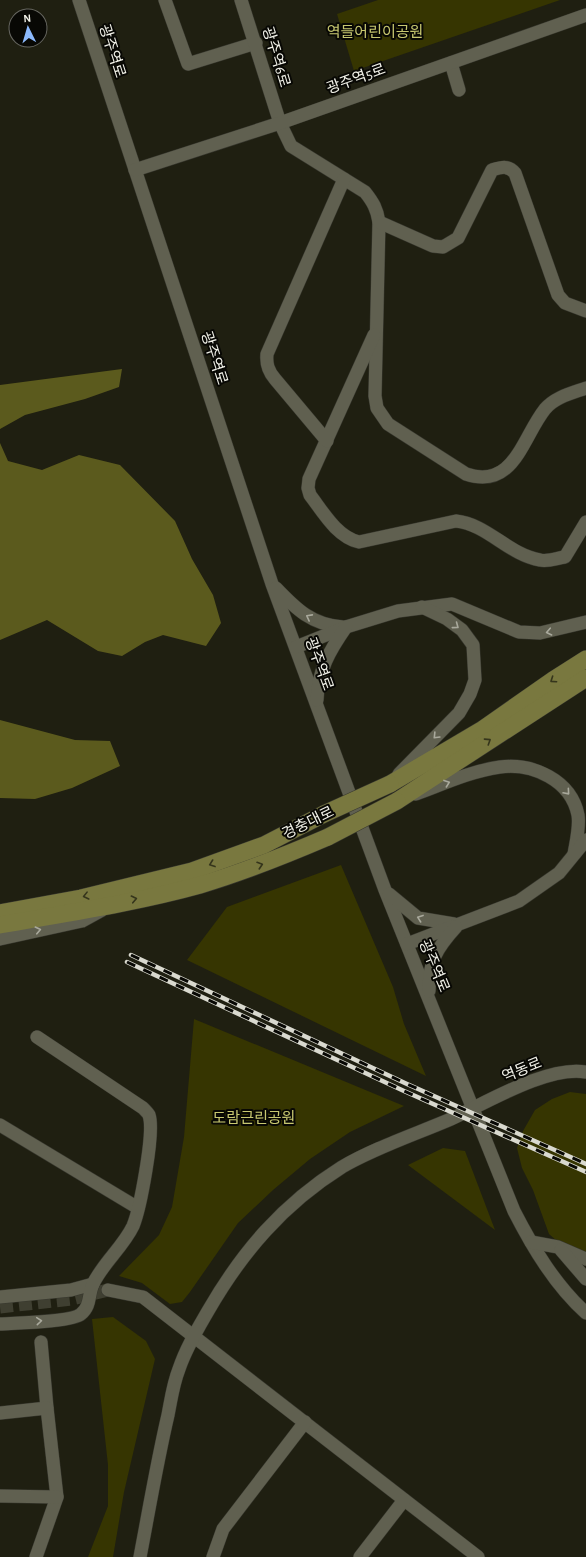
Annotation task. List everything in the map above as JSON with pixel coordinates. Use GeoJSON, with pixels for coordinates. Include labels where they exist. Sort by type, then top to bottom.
{"type":"FeatureCollection","features":[{"type":"Feature","properties":{"kind":"main road","name":"경충대로"},"geometry":{"type":"LineString","coordinates":[[0,913],[81,898],[192,871],[264,845],[324,814],[390,784],[483,730],[553,680],[586,659]]}},
{"type":"Feature","properties":{"kind":"main road","name":"경충대로"},"geometry":{"type":"LineString","coordinates":[[0,925],[113,904],[200,885],[272,861],[328,837],[397,801],[586,678]]}},
{"type":"Feature","properties":{"kind":"street","name":"광주역로"},"geometry":{"type":"LineString","coordinates":[[79,0],[272,584],[385,890],[430,997],[472,1109],[510,1201],[531,1242],[567,1294],[586,1313]]}},
{"type":"Feature","properties":{"kind":"street"},"geometry":{"type":"LineString","coordinates":[[165,0],[188,64],[256,43]]}},
{"type":"Feature","properties":{"kind":"street","name":"광주역6로"},"geometry":{"type":"LineString","coordinates":[[241,0],[256,43],[280,123],[291,146],[365,192],[378,211],[375,396],[381,416],[388,424],[466,474],[478,478],[490,478],[501,473],[511,464],[545,410],[553,402],[586,388]]}},
{"type":"Feature","properties":{"kind":"street","name":"광주역5로"},"geometry":{"type":"LineString","coordinates":[[135,170],[280,123],[586,15]]}},
{"type":"Feature","properties":{"kind":"street"},"geometry":{"type":"LineString","coordinates":[[451,63],[459,90]]}},
{"type":"Feature","properties":{"kind":"street"},"geometry":{"type":"LineString","coordinates":[[379,222],[433,246],[442,247],[458,238],[492,170],[502,167],[510,168],[515,173],[558,295],[565,303],[586,311]]}},
{"type":"Feature","properties":{"kind":"street"},"geometry":{"type":"LineString","coordinates":[[327,441],[269,372],[266,363],[267,354],[344,179]]}},
{"type":"Feature","properties":{"kind":"street"},"geometry":{"type":"LineString","coordinates":[[377,329],[309,478],[308,488],[310,495],[341,534],[348,539],[359,542],[456,521],[468,522],[528,556],[541,561],[565,557],[586,522]]}},
{"type":"Feature","properties":{"kind":"street"},"geometry":{"type":"LineString","coordinates":[[272,584],[297,611],[330,626],[346,627]]}},
{"type":"Feature","properties":{"kind":"street"},"geometry":{"type":"LineString","coordinates":[[296,647],[346,627],[398,611],[452,604],[519,632],[540,633],[586,622]]}},
{"type":"Feature","properties":{"kind":"street"},"geometry":{"type":"LineString","coordinates":[[390,784],[459,713],[470,694],[475,680],[473,645],[462,630],[452,623],[422,608]]}},
{"type":"Feature","properties":{"kind":"street"},"geometry":{"type":"LineString","coordinates":[[317,707],[318,685],[322,668],[330,650],[346,627]]}},
{"type":"Feature","properties":{"kind":"street"},"geometry":{"type":"LineString","coordinates":[[397,801],[471,774],[500,767],[521,767],[539,771],[557,781],[571,795],[578,816],[574,854]]}},
{"type":"Feature","properties":{"kind":"street"},"geometry":{"type":"LineString","coordinates":[[407,944],[519,901],[559,873],[586,840]]}},
{"type":"Feature","properties":{"kind":"street"},"geometry":{"type":"LineString","coordinates":[[385,890],[404,908],[418,918],[458,924]]}},
{"type":"Feature","properties":{"kind":"street"},"geometry":{"type":"LineString","coordinates":[[0,938],[82,921],[113,904]]}},
{"type":"Feature","properties":{"kind":"street"},"geometry":{"type":"LineString","coordinates":[[430,997],[429,971],[440,944],[458,924]]}},
{"type":"Feature","properties":{"kind":"street"},"geometry":{"type":"LineString","coordinates":[[0,1324],[68,1319],[80,1316],[89,1304],[93,1284],[132,1226],[138,1208],[149,1146],[149,1115],[134,1102],[37,1037]]}},
{"type":"Feature","properties":{"kind":"street","name":"역동로"},"geometry":{"type":"LineString","coordinates":[[140,1557],[162,1438],[178,1371],[193,1336],[224,1282],[242,1257],[262,1234],[301,1196],[342,1167],[364,1156],[536,1080],[562,1072],[586,1072]]}},
{"type":"Feature","properties":{"kind":"street"},"geometry":{"type":"LineString","coordinates":[[1,1129],[138,1208]]}},
{"type":"Feature","properties":{"kind":"street"},"geometry":{"type":"LineString","coordinates":[[531,1242],[558,1247],[586,1260]]}},
{"type":"Feature","properties":{"kind":"street"},"geometry":{"type":"LineString","coordinates":[[558,1247],[586,1279]]}},
{"type":"Feature","properties":{"kind":"street"},"geometry":{"type":"LineString","coordinates":[[0,1297],[71,1290],[93,1284]]}},
{"type":"Feature","properties":{"kind":"street"},"geometry":{"type":"LineString","coordinates":[[108,1290],[143,1297],[478,1557]]}},
{"type":"Feature","properties":{"kind":"street"},"geometry":{"type":"LineString","coordinates":[[36,1557],[57,1497],[41,1342]]}},
{"type":"Feature","properties":{"kind":"street"},"geometry":{"type":"LineString","coordinates":[[0,1413],[47,1408]]}},
{"type":"Feature","properties":{"kind":"street"},"geometry":{"type":"LineString","coordinates":[[213,1557],[223,1529],[305,1422]]}},
{"type":"Feature","properties":{"kind":"street"},"geometry":{"type":"LineString","coordinates":[[0,1496],[57,1497]]}},
{"type":"Feature","properties":{"kind":"street"},"geometry":{"type":"LineString","coordinates":[[360,1557],[404,1500]]}},
{"type":"Feature","properties":{"kind":"green space","name":"역들어린이공원"},"geometry":{"type":"Polygon","coordinates":[[[378,0],[560,0],[354,71],[337,14],[378,0]]]}},
{"type":"Feature","properties":{"kind":"green space"},"geometry":{"type":"Polygon","coordinates":[[[341,865],[393,987],[404,1024],[426,1076],[187,960],[227,907],[341,865]]]}},
{"type":"Feature","properties":{"kind":"green space","name":"도람근린공원"},"geometry":{"type":"Polygon","coordinates":[[[194,1019],[404,1106],[350,1132],[310,1159],[273,1190],[238,1223],[182,1302],[170,1304],[142,1283],[119,1276],[159,1235],[172,1207],[184,1137],[194,1019]]]}},
{"type":"Feature","properties":{"kind":"green space"},"geometry":{"type":"Polygon","coordinates":[[[570,1092],[586,1094],[586,1256],[557,1241],[549,1234],[533,1190],[522,1168],[517,1148],[523,1131],[535,1110],[552,1099],[570,1092]]]}},
{"type":"Feature","properties":{"kind":"green space"},"geometry":{"type":"Polygon","coordinates":[[[443,1148],[465,1151],[495,1230],[408,1165],[443,1148]]]}},
{"type":"Feature","properties":{"kind":"green space"},"geometry":{"type":"Polygon","coordinates":[[[113,1317],[146,1341],[155,1359],[124,1492],[113,1557],[88,1557],[108,1506],[108,1465],[92,1319],[113,1317]]]}},
{"type":"Feature","properties":{"kind":"shaded area"},"geometry":{"type":"Polygon","coordinates":[[[122,369],[119,387],[85,399],[25,415],[0,429],[0,385],[122,369]]]}},
{"type":"Feature","properties":{"kind":"shaded area"},"geometry":{"type":"Polygon","coordinates":[[[0,443],[8,461],[42,470],[79,455],[120,465],[175,521],[192,559],[213,595],[221,623],[206,646],[163,635],[145,642],[122,656],[98,651],[47,620],[0,640],[0,443]]]}},
{"type":"Feature","properties":{"kind":"shaded area"},"geometry":{"type":"Polygon","coordinates":[[[0,720],[75,740],[110,741],[120,766],[72,788],[35,799],[0,798],[0,720]]]}},
{"type":"Feature","properties":{"kind":"tunnel"},"geometry":{"type":"LineString","coordinates":[[0,1307],[72,1299],[108,1290]]}},
{"type":"Feature","properties":{"kind":"railway"},"geometry":{"type":"LineString","coordinates":[[131,955],[407,1084],[586,1164]]}},
{"type":"Feature","properties":{"kind":"railway"},"geometry":{"type":"LineString","coordinates":[[127,962],[404,1091],[586,1172]]}}]}
